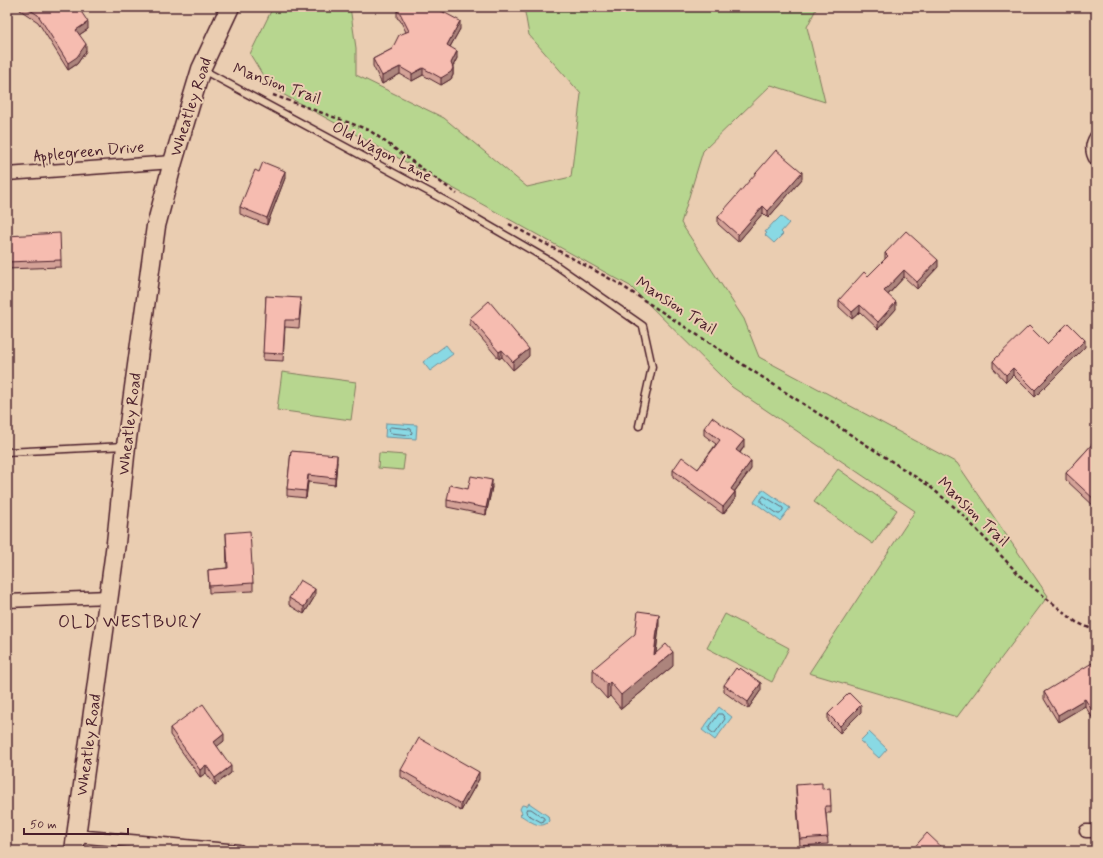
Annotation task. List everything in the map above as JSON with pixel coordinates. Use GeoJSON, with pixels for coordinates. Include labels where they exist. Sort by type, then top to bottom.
{"type":"FeatureCollection","features":[{"type":"Feature","properties":{"kind":"street","name":"Wheatley Road"},"geometry":{"type":"LineString","coordinates":[[75,843],[109,597],[126,446],[156,226],[173,162],[201,69],[230,7]]}},
{"type":"Feature","properties":{"kind":"street"},"geometry":{"type":"LineString","coordinates":[[1096,137],[1092,144],[1092,150],[1096,160]]}},
{"type":"Feature","properties":{"kind":"street","name":"Applegreen Drive"},"geometry":{"type":"LineString","coordinates":[[7,174],[173,162]]}},
{"type":"Feature","properties":{"kind":"street"},"geometry":{"type":"LineString","coordinates":[[7,601],[109,597]]}},
{"type":"Feature","properties":{"kind":"street"},"geometry":{"type":"LineString","coordinates":[[75,843],[239,851]]}},
{"type":"Feature","properties":{"kind":"lane","name":"Old Wagon Lane"},"geometry":{"type":"LineString","coordinates":[[201,69],[455,206],[550,261],[643,326],[652,366],[639,426]]}},
{"type":"Feature","properties":{"kind":"lane"},"geometry":{"type":"LineString","coordinates":[[7,452],[126,446]]}},
{"type":"Feature","properties":{"kind":"path","name":"Mansion Trail"},"geometry":{"type":"LineString","coordinates":[[266,93],[369,130],[461,198]]}},
{"type":"Feature","properties":{"kind":"path","name":"Mansion Trail"},"geometry":{"type":"LineString","coordinates":[[508,224],[616,282],[928,485],[959,511],[1025,581],[1076,622],[1096,631]]}},
{"type":"Feature","properties":{"kind":"green space"},"geometry":{"type":"Polygon","coordinates":[[[273,7],[350,7],[356,48],[356,75],[444,118],[527,187],[571,177],[581,94],[529,35],[524,7],[702,7],[706,10],[717,7],[817,7],[807,27],[825,102],[771,85],[703,151],[681,223],[744,319],[759,357],[957,463],[1048,596],[957,717],[809,673],[915,511],[732,387],[630,286],[270,87],[250,54],[273,7]]]}},
{"type":"Feature","properties":{"kind":"green space"},"geometry":{"type":"Polygon","coordinates":[[[282,372],[356,382],[351,420],[277,410],[282,372]]]}},
{"type":"Feature","properties":{"kind":"green space"},"geometry":{"type":"Polygon","coordinates":[[[379,453],[405,455],[403,470],[378,468],[379,453]]]}},
{"type":"Feature","properties":{"kind":"green space"},"geometry":{"type":"Polygon","coordinates":[[[838,469],[897,510],[873,544],[814,502],[838,469]]]}},
{"type":"Feature","properties":{"kind":"green space"},"geometry":{"type":"Polygon","coordinates":[[[725,614],[789,648],[772,682],[707,648],[725,614]]]}},
{"type":"Feature","properties":{"kind":"water"},"geometry":{"type":"Polygon","coordinates":[[[781,216],[789,223],[781,232],[783,234],[774,243],[765,235],[767,233],[765,232],[781,216]]]}},
{"type":"Feature","properties":{"kind":"water"},"geometry":{"type":"Polygon","coordinates":[[[446,345],[453,354],[430,371],[423,362],[446,345]]]}},
{"type":"Feature","properties":{"kind":"water"},"geometry":{"type":"Polygon","coordinates":[[[386,423],[417,425],[416,439],[385,437],[386,423]]]}},
{"type":"Feature","properties":{"kind":"water"},"geometry":{"type":"Polygon","coordinates":[[[763,489],[790,508],[780,521],[754,502],[763,489]]]}},
{"type":"Feature","properties":{"kind":"water"},"geometry":{"type":"Polygon","coordinates":[[[719,707],[732,717],[715,740],[702,730],[719,707]]]}},
{"type":"Feature","properties":{"kind":"water"},"geometry":{"type":"Polygon","coordinates":[[[869,732],[887,749],[879,758],[860,741],[869,732]]]}},
{"type":"Feature","properties":{"kind":"water"},"geometry":{"type":"Polygon","coordinates":[[[529,803],[548,816],[549,821],[546,824],[535,824],[520,815],[522,813],[520,809],[522,805],[527,806],[529,803]]]}},
{"type":"Feature","properties":{"kind":"building"},"geometry":{"type":"Polygon","coordinates":[[[25,7],[78,7],[88,22],[76,30],[86,44],[77,57],[68,63],[38,15],[25,7]]]}},
{"type":"Feature","properties":{"kind":"building"},"geometry":{"type":"Polygon","coordinates":[[[399,7],[434,7],[460,21],[447,45],[457,51],[451,63],[453,68],[451,72],[441,78],[423,68],[412,74],[400,67],[382,76],[373,59],[392,49],[399,35],[409,31],[400,13],[397,11],[399,7]]]}},
{"type":"Feature","properties":{"kind":"building"},"geometry":{"type":"Polygon","coordinates":[[[776,150],[802,172],[768,211],[763,206],[738,235],[718,217],[776,150]]]}},
{"type":"Feature","properties":{"kind":"building"},"geometry":{"type":"Polygon","coordinates":[[[263,162],[285,171],[267,218],[240,207],[255,170],[259,172],[263,162]]]}},
{"type":"Feature","properties":{"kind":"building"},"geometry":{"type":"Polygon","coordinates":[[[906,231],[938,260],[917,282],[904,270],[884,291],[896,302],[878,322],[860,305],[852,312],[839,300],[864,272],[868,276],[888,256],[885,253],[906,231]]]}},
{"type":"Feature","properties":{"kind":"building"},"geometry":{"type":"Polygon","coordinates":[[[60,233],[61,260],[7,262],[7,236],[60,233]]]}},
{"type":"Feature","properties":{"kind":"building"},"geometry":{"type":"Polygon","coordinates":[[[266,296],[301,298],[299,320],[285,320],[283,354],[263,353],[266,296]]]}},
{"type":"Feature","properties":{"kind":"building"},"geometry":{"type":"Polygon","coordinates":[[[489,301],[529,349],[513,362],[502,350],[499,352],[470,318],[489,301]]]}},
{"type":"Feature","properties":{"kind":"building"},"geometry":{"type":"Polygon","coordinates":[[[1068,323],[1085,340],[1035,390],[1013,368],[1006,375],[993,361],[1029,326],[1047,344],[1068,323]]]}},
{"type":"Feature","properties":{"kind":"building"},"geometry":{"type":"Polygon","coordinates":[[[712,417],[744,440],[736,450],[751,461],[731,489],[735,492],[723,507],[673,470],[682,457],[698,469],[720,440],[704,428],[712,417]]]}},
{"type":"Feature","properties":{"kind":"building"},"geometry":{"type":"Polygon","coordinates":[[[1096,440],[1096,501],[1066,473],[1096,440]]]}},
{"type":"Feature","properties":{"kind":"building"},"geometry":{"type":"Polygon","coordinates":[[[291,451],[337,455],[335,478],[308,475],[306,491],[287,489],[291,451]]]}},
{"type":"Feature","properties":{"kind":"building"},"geometry":{"type":"Polygon","coordinates":[[[471,476],[492,480],[486,508],[447,500],[450,485],[468,489],[471,476]]]}},
{"type":"Feature","properties":{"kind":"building"},"geometry":{"type":"Polygon","coordinates":[[[250,531],[253,583],[209,586],[208,570],[228,568],[226,533],[250,531]]]}},
{"type":"Feature","properties":{"kind":"building"},"geometry":{"type":"Polygon","coordinates":[[[300,580],[315,589],[304,607],[289,598],[300,580]]]}},
{"type":"Feature","properties":{"kind":"building"},"geometry":{"type":"Polygon","coordinates":[[[638,611],[659,614],[654,655],[666,644],[673,652],[621,695],[610,682],[607,685],[593,669],[635,634],[638,611]]]}},
{"type":"Feature","properties":{"kind":"building"},"geometry":{"type":"Polygon","coordinates":[[[1092,663],[1096,669],[1096,714],[1095,715],[1085,699],[1058,715],[1044,692],[1092,663]]]}},
{"type":"Feature","properties":{"kind":"building"},"geometry":{"type":"Polygon","coordinates":[[[736,668],[738,670],[740,668],[761,683],[748,702],[724,685],[736,668]]]}},
{"type":"Feature","properties":{"kind":"building"},"geometry":{"type":"Polygon","coordinates":[[[849,693],[861,705],[840,726],[828,714],[849,693]]]}},
{"type":"Feature","properties":{"kind":"building"},"geometry":{"type":"Polygon","coordinates":[[[203,704],[224,734],[214,742],[231,766],[215,778],[206,765],[200,770],[170,728],[203,704]]]}},
{"type":"Feature","properties":{"kind":"building"},"geometry":{"type":"Polygon","coordinates":[[[419,738],[479,772],[461,804],[401,770],[419,738]]]}},
{"type":"Feature","properties":{"kind":"building"},"geometry":{"type":"Polygon","coordinates":[[[822,783],[822,789],[830,788],[831,806],[825,806],[828,837],[800,839],[796,785],[822,783]]]}},
{"type":"Feature","properties":{"kind":"building"},"geometry":{"type":"Polygon","coordinates":[[[927,833],[946,851],[911,851],[927,833]]]}},
{"type":"Feature","properties":{"kind":"district","name":"OLD WESTBURY"},"geometry":{"type":"Point","coordinates":[130,622]}}]}
